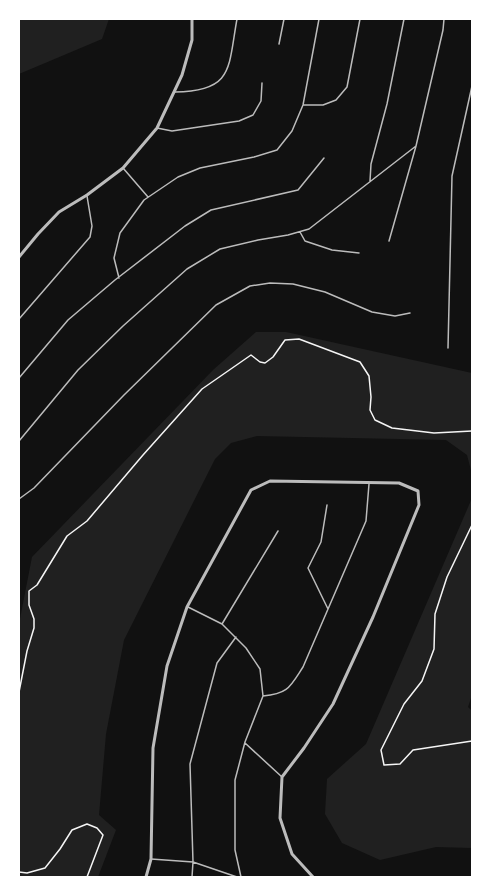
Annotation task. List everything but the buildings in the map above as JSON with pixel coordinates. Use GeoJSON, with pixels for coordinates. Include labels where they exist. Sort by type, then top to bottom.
{"type":"FeatureCollection","features":[{"type":"Feature","properties":{"kind":"street"},"geometry":{"type":"LineString","coordinates":[[19,257],[59,212],[87,195],[123,168],[158,128],[182,75],[192,40],[192,19]]}},
{"type":"Feature","properties":{"kind":"street"},"geometry":{"type":"LineString","coordinates":[[146,877],[150,859],[153,748],[167,666],[187,607],[251,490],[270,481],[399,483],[418,491],[419,505],[373,617],[333,704],[304,748],[282,777],[280,818],[292,854],[313,877]]}},
{"type":"Feature","properties":{"kind":"lane"},"geometry":{"type":"LineString","coordinates":[[175,92],[190,92],[213,86],[222,79],[228,67],[237,19]]}},
{"type":"Feature","properties":{"kind":"lane"},"geometry":{"type":"LineString","coordinates":[[279,44],[284,19]]}},
{"type":"Feature","properties":{"kind":"lane"},"geometry":{"type":"LineString","coordinates":[[119,278],[114,258],[120,233],[144,200],[178,177],[200,168],[254,157],[277,150],[292,131],[303,105],[319,19]]}},
{"type":"Feature","properties":{"kind":"lane"},"geometry":{"type":"LineString","coordinates":[[303,105],[323,105],[336,100],[346,87],[360,19]]}},
{"type":"Feature","properties":{"kind":"lane"},"geometry":{"type":"LineString","coordinates":[[370,181],[371,164],[387,104],[404,19]]}},
{"type":"Feature","properties":{"kind":"lane"},"geometry":{"type":"LineString","coordinates":[[389,241],[416,146],[444,19]]}},
{"type":"Feature","properties":{"kind":"lane"},"geometry":{"type":"LineString","coordinates":[[158,128],[172,131],[239,121],[253,115],[261,101],[262,83]]}},
{"type":"Feature","properties":{"kind":"lane"},"geometry":{"type":"LineString","coordinates":[[448,348],[452,176],[472,86]]}},
{"type":"Feature","properties":{"kind":"lane"},"geometry":{"type":"LineString","coordinates":[[19,441],[78,370],[123,326],[187,269],[220,249],[288,235],[308,229],[416,146]]}},
{"type":"Feature","properties":{"kind":"lane"},"geometry":{"type":"LineString","coordinates":[[19,378],[68,320],[185,226],[211,210],[298,190],[324,158]]}},
{"type":"Feature","properties":{"kind":"lane"},"geometry":{"type":"LineString","coordinates":[[123,168],[148,197]]}},
{"type":"Feature","properties":{"kind":"lane"},"geometry":{"type":"LineString","coordinates":[[19,319],[90,237],[92,226],[87,195]]}},
{"type":"Feature","properties":{"kind":"lane"},"geometry":{"type":"LineString","coordinates":[[300,232],[305,241],[332,250],[359,253]]}},
{"type":"Feature","properties":{"kind":"lane"},"geometry":{"type":"LineString","coordinates":[[19,499],[34,488],[124,395],[216,305],[250,286],[270,283],[293,284],[324,292],[372,312],[395,316],[410,313]]}},
{"type":"Feature","properties":{"kind":"lane"},"geometry":{"type":"LineString","coordinates":[[263,696],[278,695],[290,687],[303,667],[366,522],[369,483]]}},
{"type":"Feature","properties":{"kind":"lane"},"geometry":{"type":"LineString","coordinates":[[327,505],[321,542],[308,568],[328,609]]}},
{"type":"Feature","properties":{"kind":"lane"},"geometry":{"type":"LineString","coordinates":[[222,624],[278,531]]}},
{"type":"Feature","properties":{"kind":"lane"},"geometry":{"type":"LineString","coordinates":[[187,607],[222,624],[246,648],[260,669],[263,696],[245,742],[235,780],[235,850],[241,877]]}},
{"type":"Feature","properties":{"kind":"lane"},"geometry":{"type":"LineString","coordinates":[[192,877],[193,862],[190,764],[217,663],[236,637]]}},
{"type":"Feature","properties":{"kind":"lane"},"geometry":{"type":"LineString","coordinates":[[245,742],[282,777]]}},
{"type":"Feature","properties":{"kind":"lane"},"geometry":{"type":"LineString","coordinates":[[150,859],[193,862],[237,877]]}},
{"type":"Feature","properties":{"kind":"path"},"geometry":{"type":"LineString","coordinates":[[19,692],[27,651],[34,628],[34,619],[29,604],[29,592],[37,585],[67,536],[87,521],[202,389],[250,355],[260,362],[266,363],[273,357],[285,340],[299,339],[360,362],[369,376],[371,398],[370,410],[376,420],[392,428],[434,433],[472,431]]}},
{"type":"Feature","properties":{"kind":"path"},"geometry":{"type":"LineString","coordinates":[[472,525],[447,577],[435,614],[434,649],[422,681],[404,704],[381,750],[384,765],[400,764],[413,750],[472,741]]}},
{"type":"Feature","properties":{"kind":"path"},"geometry":{"type":"LineString","coordinates":[[19,706],[19,712]]}},
{"type":"Feature","properties":{"kind":"path"},"geometry":{"type":"LineString","coordinates":[[19,872],[27,873],[44,868],[60,849],[72,830],[87,824],[97,828],[103,835],[87,877]]}},
{"type":"Feature","properties":{"kind":"shaded area"},"geometry":{"type":"Polygon","coordinates":[[[19,19],[109,19],[102,39],[19,74],[19,19]]]}},
{"type":"Feature","properties":{"kind":"shaded area"},"geometry":{"type":"Polygon","coordinates":[[[256,332],[286,332],[472,373],[472,474],[467,455],[446,440],[257,436],[231,443],[215,459],[124,640],[106,734],[99,815],[116,830],[98,877],[19,877],[19,624],[32,557],[213,370],[256,332]]]}},
{"type":"Feature","properties":{"kind":"shaded area"},"geometry":{"type":"Polygon","coordinates":[[[472,498],[472,695],[468,707],[472,711],[472,848],[436,847],[380,860],[342,843],[325,814],[327,779],[366,744],[472,498]]]}}]}
